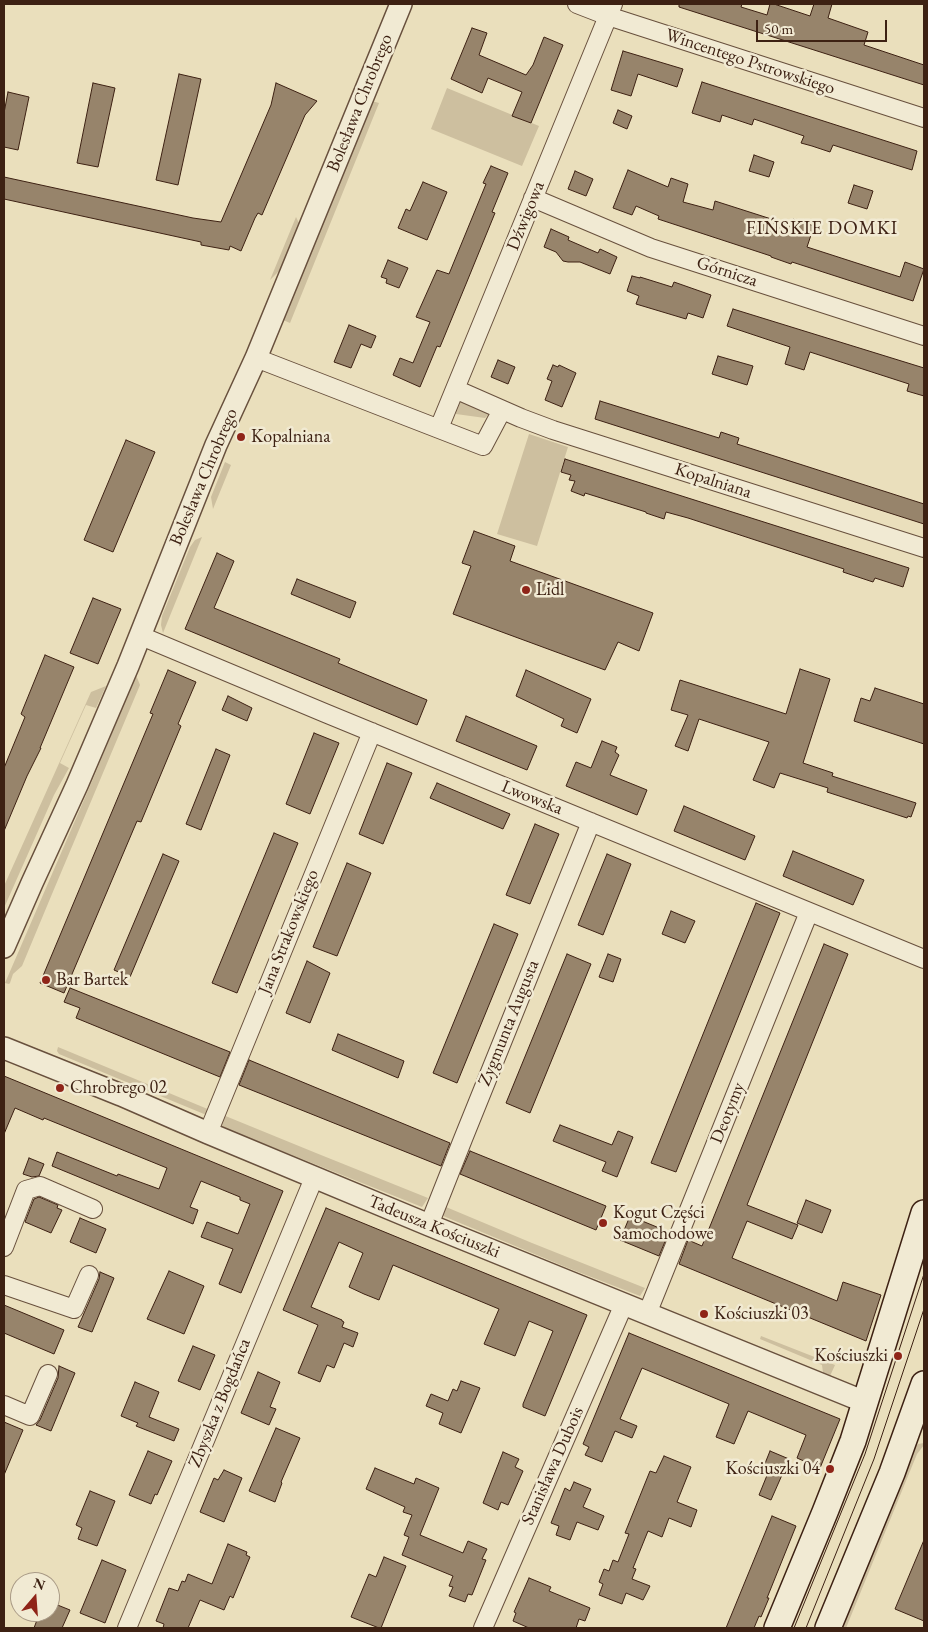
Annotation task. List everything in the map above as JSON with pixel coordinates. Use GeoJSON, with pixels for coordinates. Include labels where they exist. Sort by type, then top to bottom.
{"type":"FeatureCollection","features":[{"type":"Feature","properties":{"kind":"main road"},"geometry":{"type":"LineString","coordinates":[[778,1628],[853,1441],[924,1213]]}},
{"type":"Feature","properties":{"kind":"main road"},"geometry":{"type":"LineString","coordinates":[[828,1628],[918,1422],[924,1384]]}},
{"type":"Feature","properties":{"kind":"street","name":"Bolesława Chrobrego"},"geometry":{"type":"LineString","coordinates":[[4,947],[141,636],[216,445],[256,358],[401,4]]}},
{"type":"Feature","properties":{"kind":"street","name":"Wincentego Pstrowskiego"},"geometry":{"type":"LineString","coordinates":[[577,4],[611,10],[924,118]]}},
{"type":"Feature","properties":{"kind":"street","name":"Dźwigowa"},"geometry":{"type":"LineString","coordinates":[[439,428],[611,10]]}},
{"type":"Feature","properties":{"kind":"street","name":"Górnicza"},"geometry":{"type":"LineString","coordinates":[[533,198],[651,248],[924,336]]}},
{"type":"Feature","properties":{"kind":"street"},"geometry":{"type":"LineString","coordinates":[[256,358],[483,446],[502,410]]}},
{"type":"Feature","properties":{"kind":"street","name":"Kopalniana"},"geometry":{"type":"LineString","coordinates":[[455,389],[502,410],[562,432],[924,548]]}},
{"type":"Feature","properties":{"kind":"street","name":"Lwowska"},"geometry":{"type":"LineString","coordinates":[[141,636],[924,959]]}},
{"type":"Feature","properties":{"kind":"street","name":"Jana Strakowskiego"},"geometry":{"type":"LineString","coordinates":[[208,1133],[372,732]]}},
{"type":"Feature","properties":{"kind":"street","name":"Zygmunta Augusta"},"geometry":{"type":"LineString","coordinates":[[429,1225],[591,822]]}},
{"type":"Feature","properties":{"kind":"street","name":"Deotymy"},"geometry":{"type":"LineString","coordinates":[[647,1314],[809,912]]}},
{"type":"Feature","properties":{"kind":"street","name":"Tadeusza Kościuszki"},"geometry":{"type":"LineString","coordinates":[[4,1048],[113,1091],[314,1178],[865,1402]]}},
{"type":"Feature","properties":{"kind":"street","name":"Zbyszka z Bogdańca"},"geometry":{"type":"LineString","coordinates":[[127,1628],[314,1178]]}},
{"type":"Feature","properties":{"kind":"street"},"geometry":{"type":"LineString","coordinates":[[4,1247],[26,1190],[40,1186],[94,1209]]}},
{"type":"Feature","properties":{"kind":"street"},"geometry":{"type":"LineString","coordinates":[[4,1285],[74,1309],[89,1275]]}},
{"type":"Feature","properties":{"kind":"street","name":"Stanisława Dubois"},"geometry":{"type":"LineString","coordinates":[[482,1628],[624,1304]]}},
{"type":"Feature","properties":{"kind":"street"},"geometry":{"type":"LineString","coordinates":[[4,1405],[30,1416],[48,1374]]}},
{"type":"Feature","properties":{"kind":"shaded area"},"geometry":{"type":"Polygon","coordinates":[[[447,88],[539,126],[522,166],[431,129],[447,88]]]}},
{"type":"Feature","properties":{"kind":"shaded area"},"geometry":{"type":"Polygon","coordinates":[[[372,101],[379,103],[290,323],[283,320],[372,101]]]}},
{"type":"Feature","properties":{"kind":"shaded area"},"geometry":{"type":"Polygon","coordinates":[[[296,217],[299,223],[280,270],[270,280],[296,217]]]}},
{"type":"Feature","properties":{"kind":"shaded area"},"geometry":{"type":"Polygon","coordinates":[[[459,400],[490,413],[485,418],[456,414],[459,400]]]}},
{"type":"Feature","properties":{"kind":"shaded area"},"geometry":{"type":"Polygon","coordinates":[[[529,434],[568,447],[537,546],[497,534],[529,434]]]}},
{"type":"Feature","properties":{"kind":"shaded area"},"geometry":{"type":"Polygon","coordinates":[[[225,462],[231,465],[213,509],[211,497],[225,462]]]}},
{"type":"Feature","properties":{"kind":"shaded area"},"geometry":{"type":"Polygon","coordinates":[[[202,537],[163,633],[161,625],[162,616],[190,547],[195,540],[202,537]]]}},
{"type":"Feature","properties":{"kind":"shaded area"},"geometry":{"type":"Polygon","coordinates":[[[136,675],[140,685],[22,966],[13,974],[9,984],[5,983],[93,779],[136,675]]]}},
{"type":"Feature","properties":{"kind":"shaded area"},"geometry":{"type":"Polygon","coordinates":[[[106,686],[96,708],[86,705],[60,763],[69,768],[54,795],[4,908],[4,886],[91,692],[106,686]]]}},
{"type":"Feature","properties":{"kind":"shaded area"},"geometry":{"type":"Polygon","coordinates":[[[58,1047],[210,1110],[204,1114],[107,1074],[59,1054],[57,1051],[58,1047]]]}},
{"type":"Feature","properties":{"kind":"shaded area"},"geometry":{"type":"Polygon","coordinates":[[[223,1115],[428,1198],[422,1207],[227,1129],[221,1125],[223,1115]]]}},
{"type":"Feature","properties":{"kind":"shaded area"},"geometry":{"type":"Polygon","coordinates":[[[446,1207],[645,1288],[640,1296],[568,1268],[443,1216],[446,1207]]]}},
{"type":"Feature","properties":{"kind":"shaded area"},"geometry":{"type":"Polygon","coordinates":[[[761,1336],[835,1365],[830,1376],[823,1373],[822,1365],[760,1339],[761,1336]]]}},
{"type":"Feature","properties":{"kind":"shaded area"},"geometry":{"type":"Polygon","coordinates":[[[924,1443],[917,1454],[846,1628],[838,1628],[914,1447],[924,1443]]]}},
{"type":"Feature","properties":{"kind":"building"},"geometry":{"type":"Polygon","coordinates":[[[679,4],[742,4],[741,7],[767,15],[770,4],[774,4],[810,16],[814,4],[832,4],[828,18],[868,32],[864,45],[924,65],[924,85],[679,7],[679,4]]]}},
{"type":"Feature","properties":{"kind":"building"},"geometry":{"type":"Polygon","coordinates":[[[472,28],[487,33],[479,55],[526,75],[533,65],[544,37],[563,45],[531,123],[512,116],[522,92],[488,78],[482,93],[451,79],[472,28]]]}},
{"type":"Feature","properties":{"kind":"building"},"geometry":{"type":"Polygon","coordinates":[[[623,51],[683,69],[677,87],[638,74],[631,96],[611,90],[623,51]]]}},
{"type":"Feature","properties":{"kind":"building"},"geometry":{"type":"Polygon","coordinates":[[[179,74],[201,79],[178,185],[156,180],[179,74]]]}},
{"type":"Feature","properties":{"kind":"building"},"geometry":{"type":"Polygon","coordinates":[[[702,82],[917,151],[912,170],[833,145],[830,152],[801,143],[804,136],[754,119],[752,125],[722,115],[720,122],[692,113],[702,82]]]}},
{"type":"Feature","properties":{"kind":"building"},"geometry":{"type":"Polygon","coordinates":[[[93,83],[115,88],[98,167],[77,163],[93,83]]]}},
{"type":"Feature","properties":{"kind":"building"},"geometry":{"type":"Polygon","coordinates":[[[276,83],[317,101],[305,115],[262,215],[258,213],[255,218],[241,251],[230,246],[229,250],[201,245],[201,242],[4,199],[4,177],[193,218],[221,222],[271,105],[276,83]]]}},
{"type":"Feature","properties":{"kind":"building"},"geometry":{"type":"Polygon","coordinates":[[[8,92],[29,97],[18,150],[4,147],[4,113],[8,92]]]}},
{"type":"Feature","properties":{"kind":"building"},"geometry":{"type":"Polygon","coordinates":[[[618,110],[632,116],[627,129],[613,123],[618,110]]]}},
{"type":"Feature","properties":{"kind":"building"},"geometry":{"type":"Polygon","coordinates":[[[754,155],[774,162],[769,177],[749,171],[754,155]]]}},
{"type":"Feature","properties":{"kind":"building"},"geometry":{"type":"Polygon","coordinates":[[[491,166],[508,173],[492,212],[495,213],[466,284],[440,347],[437,346],[420,387],[393,375],[400,358],[413,363],[430,322],[416,317],[437,270],[449,274],[486,184],[483,183],[491,166]]]}},
{"type":"Feature","properties":{"kind":"building"},"geometry":{"type":"Polygon","coordinates":[[[628,170],[668,187],[671,178],[688,184],[683,202],[713,210],[715,201],[790,225],[793,219],[814,226],[807,247],[900,277],[905,262],[924,269],[913,301],[792,262],[791,264],[658,219],[659,216],[636,206],[632,215],[613,208],[628,170]]]}},
{"type":"Feature","properties":{"kind":"building"},"geometry":{"type":"Polygon","coordinates":[[[575,171],[593,179],[586,196],[568,189],[575,171]]]}},
{"type":"Feature","properties":{"kind":"building"},"geometry":{"type":"Polygon","coordinates":[[[423,182],[447,192],[427,240],[398,228],[406,209],[410,211],[423,182]]]}},
{"type":"Feature","properties":{"kind":"building"},"geometry":{"type":"Polygon","coordinates":[[[854,185],[873,191],[867,209],[848,203],[854,185]]]}},
{"type":"Feature","properties":{"kind":"building"},"geometry":{"type":"Polygon","coordinates":[[[551,229],[569,237],[568,240],[598,253],[600,249],[617,257],[610,274],[580,262],[563,261],[556,252],[544,247],[551,229]]]}},
{"type":"Feature","properties":{"kind":"building"},"geometry":{"type":"Polygon","coordinates":[[[388,260],[408,268],[399,288],[386,283],[387,279],[381,277],[388,260]]]}},
{"type":"Feature","properties":{"kind":"building"},"geometry":{"type":"Polygon","coordinates":[[[632,276],[672,287],[674,282],[711,295],[703,318],[688,313],[686,319],[636,304],[639,296],[627,291],[632,276]]]}},
{"type":"Feature","properties":{"kind":"building"},"geometry":{"type":"Polygon","coordinates":[[[733,309],[924,368],[924,396],[907,391],[909,384],[810,352],[804,370],[785,364],[790,347],[727,326],[733,309]]]}},
{"type":"Feature","properties":{"kind":"building"},"geometry":{"type":"Polygon","coordinates":[[[349,325],[376,336],[371,348],[361,344],[351,368],[334,362],[349,325]]]}},
{"type":"Feature","properties":{"kind":"building"},"geometry":{"type":"Polygon","coordinates":[[[718,356],[753,366],[747,385],[712,374],[718,356]]]}},
{"type":"Feature","properties":{"kind":"building"},"geometry":{"type":"Polygon","coordinates":[[[498,360],[515,367],[508,384],[491,377],[498,360]]]}},
{"type":"Feature","properties":{"kind":"building"},"geometry":{"type":"Polygon","coordinates":[[[553,365],[558,367],[559,365],[576,373],[562,407],[545,400],[552,381],[547,379],[553,365]]]}},
{"type":"Feature","properties":{"kind":"building"},"geometry":{"type":"Polygon","coordinates":[[[600,401],[719,438],[721,432],[739,438],[737,444],[924,504],[924,524],[595,419],[600,401]]]}},
{"type":"Feature","properties":{"kind":"building"},"geometry":{"type":"Polygon","coordinates":[[[126,440],[155,452],[113,552],[84,540],[126,440]]]}},
{"type":"Feature","properties":{"kind":"building"},"geometry":{"type":"Polygon","coordinates":[[[565,459],[909,568],[903,587],[875,578],[873,582],[843,572],[844,569],[688,518],[666,512],[664,519],[585,493],[584,496],[571,491],[575,481],[569,480],[571,475],[561,472],[565,459]]]}},
{"type":"Feature","properties":{"kind":"building","name":"Lidl"},"geometry":{"type":"Polygon","coordinates":[[[474,531],[515,546],[510,561],[653,613],[639,651],[618,642],[605,670],[453,614],[471,566],[462,563],[474,531]]]}},
{"type":"Feature","properties":{"kind":"building"},"geometry":{"type":"Polygon","coordinates":[[[217,553],[234,561],[214,608],[340,659],[338,663],[427,700],[417,725],[185,629],[217,553]]]}},
{"type":"Feature","properties":{"kind":"building"},"geometry":{"type":"Polygon","coordinates":[[[297,579],[356,602],[350,618],[291,594],[297,579]]]}},
{"type":"Feature","properties":{"kind":"building"},"geometry":{"type":"Polygon","coordinates":[[[93,598],[121,609],[98,664],[70,653],[93,598]]]}},
{"type":"Feature","properties":{"kind":"building"},"geometry":{"type":"Polygon","coordinates":[[[45,655],[74,667],[4,831],[4,768],[25,717],[21,714],[45,655]]]}},
{"type":"Feature","properties":{"kind":"building"},"geometry":{"type":"Polygon","coordinates":[[[800,669],[830,679],[803,763],[833,773],[832,776],[916,803],[911,817],[908,816],[907,818],[827,792],[828,788],[780,773],[774,788],[753,780],[769,742],[699,719],[688,751],[675,746],[688,715],[671,710],[680,680],[786,714],[800,669]]]}},
{"type":"Feature","properties":{"kind":"building"},"geometry":{"type":"Polygon","coordinates":[[[168,670],[196,682],[178,724],[181,726],[141,822],[137,821],[64,993],[40,983],[153,714],[150,713],[168,670]]]}},
{"type":"Feature","properties":{"kind":"building"},"geometry":{"type":"Polygon","coordinates":[[[526,670],[591,699],[577,733],[561,726],[564,719],[516,696],[526,670]]]}},
{"type":"Feature","properties":{"kind":"building"},"geometry":{"type":"Polygon","coordinates":[[[875,688],[924,704],[924,744],[854,721],[861,698],[870,701],[875,688]]]}},
{"type":"Feature","properties":{"kind":"building"},"geometry":{"type":"Polygon","coordinates":[[[228,696],[252,708],[247,721],[222,710],[228,696]]]}},
{"type":"Feature","properties":{"kind":"building"},"geometry":{"type":"Polygon","coordinates":[[[466,716],[537,746],[527,770],[456,741],[466,716]]]}},
{"type":"Feature","properties":{"kind":"building"},"geometry":{"type":"Polygon","coordinates":[[[314,733],[339,743],[310,814],[286,804],[314,733]]]}},
{"type":"Feature","properties":{"kind":"building"},"geometry":{"type":"Polygon","coordinates":[[[602,741],[617,747],[615,752],[619,755],[610,775],[647,790],[637,815],[566,786],[576,762],[591,768],[602,741]]]}},
{"type":"Feature","properties":{"kind":"building"},"geometry":{"type":"Polygon","coordinates":[[[216,749],[230,755],[201,830],[186,824],[216,749]]]}},
{"type":"Feature","properties":{"kind":"building"},"geometry":{"type":"Polygon","coordinates":[[[387,763],[412,773],[383,844],[359,834],[387,763]]]}},
{"type":"Feature","properties":{"kind":"building"},"geometry":{"type":"Polygon","coordinates":[[[437,783],[510,814],[503,829],[430,798],[437,783]]]}},
{"type":"Feature","properties":{"kind":"building"},"geometry":{"type":"Polygon","coordinates":[[[684,806],[755,836],[745,860],[674,831],[684,806]]]}},
{"type":"Feature","properties":{"kind":"building"},"geometry":{"type":"Polygon","coordinates":[[[535,824],[559,834],[530,904],[506,895],[535,824]]]}},
{"type":"Feature","properties":{"kind":"building"},"geometry":{"type":"Polygon","coordinates":[[[274,833],[298,843],[237,993],[212,983],[274,833]]]}},
{"type":"Feature","properties":{"kind":"building"},"geometry":{"type":"Polygon","coordinates":[[[793,851],[864,880],[853,905],[783,876],[793,851]]]}},
{"type":"Feature","properties":{"kind":"building"},"geometry":{"type":"Polygon","coordinates":[[[163,854],[179,861],[130,977],[114,970],[163,854]]]}},
{"type":"Feature","properties":{"kind":"building"},"geometry":{"type":"Polygon","coordinates":[[[607,854],[631,864],[603,935],[578,925],[607,854]]]}},
{"type":"Feature","properties":{"kind":"building"},"geometry":{"type":"Polygon","coordinates":[[[347,863],[371,873],[337,956],[313,947],[347,863]]]}},
{"type":"Feature","properties":{"kind":"building"},"geometry":{"type":"Polygon","coordinates":[[[756,903],[780,913],[676,1172],[651,1163],[756,903]]]}},
{"type":"Feature","properties":{"kind":"building"},"geometry":{"type":"Polygon","coordinates":[[[671,911],[695,921],[685,943],[662,934],[671,911]]]}},
{"type":"Feature","properties":{"kind":"building"},"geometry":{"type":"Polygon","coordinates":[[[494,924],[518,934],[457,1083],[433,1073],[494,924]]]}},
{"type":"Feature","properties":{"kind":"building"},"geometry":{"type":"Polygon","coordinates":[[[824,944],[848,954],[747,1205],[798,1225],[792,1239],[747,1221],[732,1258],[837,1301],[843,1282],[881,1295],[866,1341],[679,1264],[688,1240],[702,1246],[824,944]]]}},
{"type":"Feature","properties":{"kind":"building"},"geometry":{"type":"Polygon","coordinates":[[[567,954],[591,964],[530,1113],[506,1103],[567,954]]]}},
{"type":"Feature","properties":{"kind":"building"},"geometry":{"type":"Polygon","coordinates":[[[608,954],[621,959],[613,982],[599,977],[608,954]]]}},
{"type":"Feature","properties":{"kind":"building"},"geometry":{"type":"Polygon","coordinates":[[[307,961],[330,973],[310,1023],[286,1013],[307,961]]]}},
{"type":"Feature","properties":{"kind":"building"},"geometry":{"type":"Polygon","coordinates":[[[70,988],[230,1052],[220,1077],[76,1018],[80,1008],[64,1002],[70,988]]]}},
{"type":"Feature","properties":{"kind":"building"},"geometry":{"type":"Polygon","coordinates":[[[338,1034],[404,1061],[398,1078],[332,1050],[338,1034]]]}},
{"type":"Feature","properties":{"kind":"building"},"geometry":{"type":"Polygon","coordinates":[[[249,1060],[450,1143],[441,1166],[239,1085],[249,1060]]]}},
{"type":"Feature","properties":{"kind":"building"},"geometry":{"type":"Polygon","coordinates":[[[4,1076],[283,1191],[241,1293],[219,1284],[233,1249],[201,1237],[207,1222],[238,1234],[250,1204],[240,1200],[240,1197],[201,1181],[190,1207],[198,1210],[193,1224],[52,1166],[57,1152],[117,1176],[118,1174],[159,1189],[167,1168],[15,1108],[4,1134],[4,1076]]]}},
{"type":"Feature","properties":{"kind":"building"},"geometry":{"type":"Polygon","coordinates":[[[560,1125],[612,1145],[618,1131],[633,1137],[617,1177],[602,1171],[606,1162],[553,1141],[560,1125]]]}},
{"type":"Feature","properties":{"kind":"building"},"geometry":{"type":"Polygon","coordinates":[[[470,1151],[606,1206],[596,1230],[460,1174],[470,1151]]]}},
{"type":"Feature","properties":{"kind":"building"},"geometry":{"type":"Polygon","coordinates":[[[29,1158],[44,1164],[39,1176],[32,1177],[23,1174],[29,1158]]]}},
{"type":"Feature","properties":{"kind":"building"},"geometry":{"type":"Polygon","coordinates":[[[39,1197],[58,1205],[57,1208],[62,1210],[51,1233],[25,1222],[34,1199],[39,1197]]]}},
{"type":"Feature","properties":{"kind":"building"},"geometry":{"type":"Polygon","coordinates":[[[806,1200],[831,1210],[822,1233],[797,1223],[806,1200]]]}},
{"type":"Feature","properties":{"kind":"building"},"geometry":{"type":"Polygon","coordinates":[[[326,1208],[587,1315],[545,1416],[523,1407],[523,1404],[553,1331],[529,1321],[515,1356],[484,1344],[499,1309],[393,1265],[379,1300],[364,1294],[349,1287],[363,1253],[339,1242],[311,1307],[342,1320],[344,1322],[342,1327],[358,1333],[353,1347],[344,1343],[334,1368],[327,1365],[320,1382],[298,1373],[318,1325],[283,1310],[326,1208]]]}},
{"type":"Feature","properties":{"kind":"building"},"geometry":{"type":"Polygon","coordinates":[[[630,1216],[669,1232],[659,1256],[620,1240],[630,1216]]]}},
{"type":"Feature","properties":{"kind":"building"},"geometry":{"type":"Polygon","coordinates":[[[80,1218],[106,1229],[96,1253],[70,1242],[80,1218]]]}},
{"type":"Feature","properties":{"kind":"building"},"geometry":{"type":"Polygon","coordinates":[[[169,1271],[204,1286],[184,1334],[147,1319],[169,1271]]]}},
{"type":"Feature","properties":{"kind":"building"},"geometry":{"type":"Polygon","coordinates":[[[100,1272],[114,1278],[92,1332],[78,1327],[99,1279],[100,1272]]]}},
{"type":"Feature","properties":{"kind":"building"},"geometry":{"type":"Polygon","coordinates":[[[4,1305],[64,1330],[54,1354],[4,1333],[4,1305]]]}},
{"type":"Feature","properties":{"kind":"building"},"geometry":{"type":"Polygon","coordinates":[[[629,1333],[840,1419],[820,1468],[797,1458],[806,1435],[748,1411],[734,1444],[716,1437],[729,1404],[642,1368],[620,1419],[637,1426],[632,1438],[615,1431],[602,1462],[585,1455],[589,1447],[583,1444],[629,1333]]]}},
{"type":"Feature","properties":{"kind":"building"},"geometry":{"type":"Polygon","coordinates":[[[193,1346],[215,1355],[200,1390],[178,1381],[193,1346]]]}},
{"type":"Feature","properties":{"kind":"building"},"geometry":{"type":"Polygon","coordinates":[[[59,1366],[75,1373],[51,1431],[36,1425],[40,1420],[58,1378],[59,1366]]]}},
{"type":"Feature","properties":{"kind":"building"},"geometry":{"type":"Polygon","coordinates":[[[258,1372],[280,1382],[270,1407],[276,1409],[269,1425],[241,1413],[258,1372]]]}},
{"type":"Feature","properties":{"kind":"building"},"geometry":{"type":"Polygon","coordinates":[[[461,1381],[480,1388],[461,1433],[439,1424],[443,1413],[426,1406],[431,1394],[448,1401],[453,1389],[457,1391],[461,1381]]]}},
{"type":"Feature","properties":{"kind":"building"},"geometry":{"type":"Polygon","coordinates":[[[135,1382],[159,1392],[149,1417],[179,1429],[174,1441],[136,1426],[138,1423],[121,1416],[135,1382]]]}},
{"type":"Feature","properties":{"kind":"building"},"geometry":{"type":"Polygon","coordinates":[[[4,1422],[23,1430],[4,1475],[4,1422]]]}},
{"type":"Feature","properties":{"kind":"building"},"geometry":{"type":"Polygon","coordinates":[[[276,1428],[300,1438],[281,1482],[275,1502],[249,1491],[276,1428]]]}},
{"type":"Feature","properties":{"kind":"building"},"geometry":{"type":"Polygon","coordinates":[[[148,1451],[172,1461],[151,1504],[129,1495],[148,1451]]]}},
{"type":"Feature","properties":{"kind":"building"},"geometry":{"type":"Polygon","coordinates":[[[770,1451],[789,1459],[771,1500],[759,1495],[770,1468],[764,1466],[770,1451]]]}},
{"type":"Feature","properties":{"kind":"building"},"geometry":{"type":"Polygon","coordinates":[[[503,1452],[519,1459],[515,1467],[523,1471],[508,1505],[501,1502],[498,1510],[483,1503],[503,1452]]]}},
{"type":"Feature","properties":{"kind":"building"},"geometry":{"type":"Polygon","coordinates":[[[664,1456],[691,1467],[677,1502],[697,1510],[691,1527],[669,1518],[662,1537],[648,1531],[633,1568],[636,1569],[632,1579],[650,1586],[643,1600],[626,1593],[622,1604],[599,1595],[603,1584],[599,1582],[604,1569],[609,1571],[613,1560],[618,1562],[629,1534],[625,1533],[650,1471],[656,1473],[664,1456]]]}},
{"type":"Feature","properties":{"kind":"building"},"geometry":{"type":"Polygon","coordinates":[[[375,1468],[414,1484],[416,1478],[439,1488],[420,1535],[463,1553],[468,1541],[487,1549],[482,1559],[486,1560],[472,1595],[468,1594],[465,1602],[449,1596],[453,1587],[449,1586],[453,1576],[402,1555],[409,1537],[404,1535],[412,1515],[403,1512],[405,1507],[366,1489],[375,1468]]]}},
{"type":"Feature","properties":{"kind":"building"},"geometry":{"type":"Polygon","coordinates":[[[224,1470],[242,1478],[224,1522],[200,1512],[214,1478],[218,1480],[224,1470]]]}},
{"type":"Feature","properties":{"kind":"building"},"geometry":{"type":"Polygon","coordinates":[[[574,1482],[591,1489],[583,1507],[604,1516],[598,1530],[577,1522],[570,1540],[556,1535],[559,1526],[551,1523],[565,1488],[570,1491],[574,1482]]]}},
{"type":"Feature","properties":{"kind":"building"},"geometry":{"type":"Polygon","coordinates":[[[90,1491],[115,1501],[97,1546],[78,1539],[82,1528],[76,1525],[90,1491]]]}},
{"type":"Feature","properties":{"kind":"building"},"geometry":{"type":"Polygon","coordinates":[[[772,1516],[796,1526],[767,1598],[769,1598],[754,1628],[726,1628],[772,1516]]]}},
{"type":"Feature","properties":{"kind":"building"},"geometry":{"type":"Polygon","coordinates":[[[924,1540],[924,1621],[895,1609],[924,1540]]]}},
{"type":"Feature","properties":{"kind":"building"},"geometry":{"type":"Polygon","coordinates":[[[228,1544],[247,1552],[246,1555],[250,1557],[233,1598],[230,1596],[224,1610],[200,1600],[188,1628],[163,1628],[164,1624],[156,1621],[169,1588],[178,1591],[182,1581],[185,1582],[188,1574],[212,1584],[228,1544]]]}},
{"type":"Feature","properties":{"kind":"building"},"geometry":{"type":"Polygon","coordinates":[[[384,1557],[406,1566],[381,1628],[379,1628],[351,1617],[369,1574],[376,1577],[384,1557]]]}},
{"type":"Feature","properties":{"kind":"building"},"geometry":{"type":"Polygon","coordinates":[[[102,1560],[126,1570],[105,1623],[80,1613],[102,1560]]]}},
{"type":"Feature","properties":{"kind":"building"},"geometry":{"type":"Polygon","coordinates":[[[529,1578],[551,1587],[549,1591],[590,1608],[585,1621],[579,1619],[576,1628],[529,1628],[513,1621],[516,1613],[514,1612],[529,1578]]]}},
{"type":"Feature","properties":{"kind":"building"},"geometry":{"type":"Polygon","coordinates":[[[60,1606],[70,1610],[62,1628],[34,1628],[36,1622],[60,1622],[60,1606]]]}},
{"type":"Feature","properties":{"kind":"tram line"},"geometry":{"type":"LineString","coordinates":[[794,1628],[865,1454],[924,1274]]}},
{"type":"Feature","properties":{"kind":"tram line"},"geometry":{"type":"LineString","coordinates":[[806,1628],[874,1459],[924,1309]]}},
{"type":"Feature","properties":{"kind":"place","name":"Kopalniana"},"geometry":{"type":"Point","coordinates":[241,437]}},
{"type":"Feature","properties":{"kind":"place","name":"Lidl"},"geometry":{"type":"Point","coordinates":[526,590]}},
{"type":"Feature","properties":{"kind":"place","name":"Bar Bartek"},"geometry":{"type":"Point","coordinates":[46,980]}},
{"type":"Feature","properties":{"kind":"place","name":"Chrobrego 02"},"geometry":{"type":"Point","coordinates":[60,1088]}},
{"type":"Feature","properties":{"kind":"place","name":"Kogut Części Samochodowe"},"geometry":{"type":"Point","coordinates":[603,1223]}},
{"type":"Feature","properties":{"kind":"place","name":"Kościuszki 03"},"geometry":{"type":"Point","coordinates":[704,1314]}},
{"type":"Feature","properties":{"kind":"place","name":"Kościuszki"},"geometry":{"type":"Point","coordinates":[898,1356]}},
{"type":"Feature","properties":{"kind":"place","name":"Kościuszki 04"},"geometry":{"type":"Point","coordinates":[830,1469]}},
{"type":"Feature","properties":{"kind":"district","name":"FIŃSKIE DOMKI"},"geometry":{"type":"Point","coordinates":[822,229]}}]}
